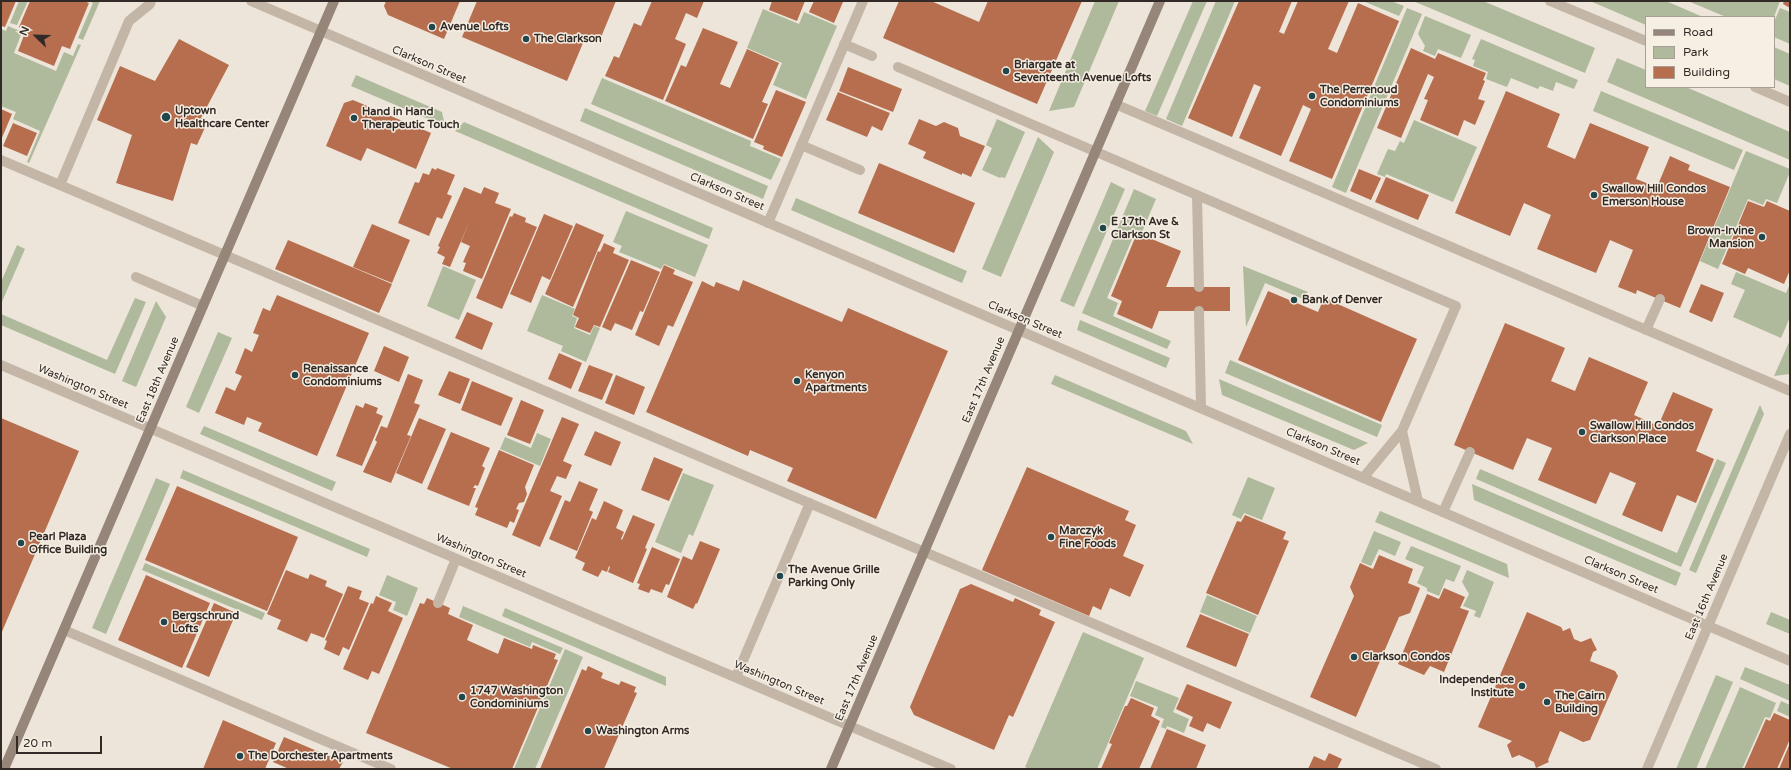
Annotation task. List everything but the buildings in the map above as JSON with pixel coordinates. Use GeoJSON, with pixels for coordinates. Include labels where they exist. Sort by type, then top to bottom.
{"type":"FeatureCollection","features":[{"type":"Feature","properties":{"kind":"main road","name":"East 18th Avenue"},"geometry":{"type":"LineString","coordinates":[[4,769],[334,1]]}},
{"type":"Feature","properties":{"kind":"main road","name":"East 17th Avenue"},"geometry":{"type":"LineString","coordinates":[[831,769],[1160,1]]}},
{"type":"Feature","properties":{"kind":"street","name":"Clarkson Street"},"geometry":{"type":"LineString","coordinates":[[251,1],[1790,661]]}},
{"type":"Feature","properties":{"kind":"street"},"geometry":{"type":"LineString","coordinates":[[768,223],[862,1]]}},
{"type":"Feature","properties":{"kind":"street"},"geometry":{"type":"LineString","coordinates":[[1550,1],[1645,41]]}},
{"type":"Feature","properties":{"kind":"street"},"geometry":{"type":"LineString","coordinates":[[60,185],[129,21],[151,3]]}},
{"type":"Feature","properties":{"kind":"street"},"geometry":{"type":"LineString","coordinates":[[844,44],[872,56]]}},
{"type":"Feature","properties":{"kind":"street"},"geometry":{"type":"LineString","coordinates":[[898,67],[1456,306],[1402,431],[1364,478]]}},
{"type":"Feature","properties":{"kind":"street"},"geometry":{"type":"LineString","coordinates":[[1757,88],[1790,102]]}},
{"type":"Feature","properties":{"kind":"street"},"geometry":{"type":"LineString","coordinates":[[1116,104],[1790,391]]}},
{"type":"Feature","properties":{"kind":"street"},"geometry":{"type":"LineString","coordinates":[[801,145],[860,170]]}},
{"type":"Feature","properties":{"kind":"street"},"geometry":{"type":"LineString","coordinates":[[1,160],[1436,769]]}},
{"type":"Feature","properties":{"kind":"street"},"geometry":{"type":"LineString","coordinates":[[1197,195],[1199,286]]}},
{"type":"Feature","properties":{"kind":"street"},"geometry":{"type":"LineString","coordinates":[[136,277],[203,306]]}},
{"type":"Feature","properties":{"kind":"street"},"geometry":{"type":"LineString","coordinates":[[1646,330],[1660,299]]}},
{"type":"Feature","properties":{"kind":"street"},"geometry":{"type":"LineString","coordinates":[[1200,311],[1201,408]]}},
{"type":"Feature","properties":{"kind":"street","name":"Washington Street"},"geometry":{"type":"LineString","coordinates":[[1,365],[951,769]]}},
{"type":"Feature","properties":{"kind":"street"},"geometry":{"type":"LineString","coordinates":[[1402,431],[1418,501]]}},
{"type":"Feature","properties":{"kind":"street","name":"East 16th Avenue"},"geometry":{"type":"LineString","coordinates":[[1647,769],[1707,625],[1790,434]]}},
{"type":"Feature","properties":{"kind":"street"},"geometry":{"type":"LineString","coordinates":[[1443,512],[1470,452]]}},
{"type":"Feature","properties":{"kind":"street"},"geometry":{"type":"LineString","coordinates":[[736,678],[810,503]]}},
{"type":"Feature","properties":{"kind":"street"},"geometry":{"type":"LineString","coordinates":[[438,603],[456,559]]}},
{"type":"Feature","properties":{"kind":"street"},"geometry":{"type":"LineString","coordinates":[[64,630],[391,769]]}},
{"type":"Feature","properties":{"kind":"green space"},"geometry":{"type":"Polygon","coordinates":[[[19,1],[28,1],[17,25],[10,23],[19,1]]]}},
{"type":"Feature","properties":{"kind":"green space"},"geometry":{"type":"Polygon","coordinates":[[[88,1],[100,1],[83,40],[78,38],[93,3],[88,1]]]}},
{"type":"Feature","properties":{"kind":"green space"},"geometry":{"type":"Polygon","coordinates":[[[1095,1],[1119,1],[1074,107],[1049,111],[1095,1]]]}},
{"type":"Feature","properties":{"kind":"green space"},"geometry":{"type":"Polygon","coordinates":[[[1193,1],[1207,1],[1157,116],[1145,111],[1193,1]]]}},
{"type":"Feature","properties":{"kind":"green space"},"geometry":{"type":"Polygon","coordinates":[[[1216,1],[1235,1],[1182,126],[1166,119],[1216,1]]]}},
{"type":"Feature","properties":{"kind":"green space"},"geometry":{"type":"Polygon","coordinates":[[[1363,1],[1391,1],[1404,6],[1399,16],[1363,1]]]}},
{"type":"Feature","properties":{"kind":"green space"},"geometry":{"type":"Polygon","coordinates":[[[1413,1],[1483,1],[1595,48],[1585,73],[1413,1]]]}},
{"type":"Feature","properties":{"kind":"green space"},"geometry":{"type":"Polygon","coordinates":[[[1590,1],[1666,1],[1701,16],[1645,16],[1645,25],[1590,1]]]}},
{"type":"Feature","properties":{"kind":"green space"},"geometry":{"type":"Polygon","coordinates":[[[1688,1],[1780,1],[1774,16],[1724,16],[1688,1]]]}},
{"type":"Feature","properties":{"kind":"green space"},"geometry":{"type":"Polygon","coordinates":[[[1407,8],[1422,14],[1346,193],[1332,187],[1407,8]]]}},
{"type":"Feature","properties":{"kind":"green space"},"geometry":{"type":"Polygon","coordinates":[[[1780,8],[1790,12],[1790,44],[1775,37],[1775,20],[1780,8]]]}},
{"type":"Feature","properties":{"kind":"green space"},"geometry":{"type":"Polygon","coordinates":[[[763,9],[799,24],[804,12],[837,26],[806,99],[773,85],[782,63],[747,48],[763,9]]]}},
{"type":"Feature","properties":{"kind":"green space"},"geometry":{"type":"Polygon","coordinates":[[[1425,16],[1471,35],[1461,58],[1438,49],[1435,56],[1423,51],[1425,46],[1418,34],[1425,16]]]}},
{"type":"Feature","properties":{"kind":"green space"},"geometry":{"type":"Polygon","coordinates":[[[8,26],[22,32],[14,53],[56,71],[64,52],[73,56],[78,44],[81,45],[29,163],[27,162],[40,131],[13,119],[16,112],[1,106],[1,29],[6,31],[8,26]]]}},
{"type":"Feature","properties":{"kind":"green space"},"geometry":{"type":"Polygon","coordinates":[[[1481,39],[1578,80],[1574,89],[1556,82],[1553,91],[1540,86],[1538,89],[1511,78],[1507,87],[1486,79],[1488,72],[1473,66],[1475,60],[1472,59],[1481,39]]]}},
{"type":"Feature","properties":{"kind":"green space"},"geometry":{"type":"Polygon","coordinates":[[[1775,47],[1790,54],[1790,86],[1775,79],[1775,47]]]}},
{"type":"Feature","properties":{"kind":"green space"},"geometry":{"type":"Polygon","coordinates":[[[1617,58],[1645,70],[1645,88],[1688,88],[1790,132],[1790,160],[1607,82],[1617,58]]]}},
{"type":"Feature","properties":{"kind":"green space"},"geometry":{"type":"Polygon","coordinates":[[[356,75],[442,112],[445,126],[351,86],[356,75]]]}},
{"type":"Feature","properties":{"kind":"green space"},"geometry":{"type":"Polygon","coordinates":[[[602,78],[751,141],[750,146],[781,159],[771,180],[591,104],[602,78]]]}},
{"type":"Feature","properties":{"kind":"green space"},"geometry":{"type":"Polygon","coordinates":[[[1601,91],[1743,150],[1734,170],[1593,111],[1601,91]]]}},
{"type":"Feature","properties":{"kind":"green space"},"geometry":{"type":"Polygon","coordinates":[[[585,108],[768,186],[763,199],[580,121],[585,108]]]}},
{"type":"Feature","properties":{"kind":"green space"},"geometry":{"type":"Polygon","coordinates":[[[997,119],[1025,132],[1005,178],[1000,178],[982,170],[992,148],[986,145],[997,119]]]}},
{"type":"Feature","properties":{"kind":"green space"},"geometry":{"type":"Polygon","coordinates":[[[1414,120],[1477,147],[1453,202],[1386,174],[1385,177],[1377,174],[1388,149],[1395,151],[1400,141],[1404,143],[1414,120]]]}},
{"type":"Feature","properties":{"kind":"green space"},"geometry":{"type":"Polygon","coordinates":[[[464,122],[713,228],[709,239],[455,131],[464,122]]]}},
{"type":"Feature","properties":{"kind":"green space"},"geometry":{"type":"Polygon","coordinates":[[[1038,137],[1054,152],[1001,277],[982,269],[1038,137]]]}},
{"type":"Feature","properties":{"kind":"green space"},"geometry":{"type":"Polygon","coordinates":[[[1746,151],[1790,169],[1790,172],[1777,203],[1766,199],[1763,205],[1748,199],[1718,269],[1700,261],[1746,151]]]}},
{"type":"Feature","properties":{"kind":"green space"},"geometry":{"type":"Polygon","coordinates":[[[1111,182],[1125,189],[1074,307],[1060,301],[1111,182]]]}},
{"type":"Feature","properties":{"kind":"green space"},"geometry":{"type":"Polygon","coordinates":[[[1134,189],[1156,199],[1142,232],[1136,230],[1107,298],[1118,303],[1113,316],[1171,341],[1167,349],[1082,313],[1134,189]]]}},
{"type":"Feature","properties":{"kind":"green space"},"geometry":{"type":"Polygon","coordinates":[[[796,198],[967,271],[962,283],[791,210],[796,198]]]}},
{"type":"Feature","properties":{"kind":"green space"},"geometry":{"type":"Polygon","coordinates":[[[626,211],[708,245],[695,277],[664,264],[661,269],[619,252],[622,246],[613,242],[626,211]]]}},
{"type":"Feature","properties":{"kind":"green space"},"geometry":{"type":"Polygon","coordinates":[[[17,245],[25,249],[1,304],[1,282],[17,245]]]}},
{"type":"Feature","properties":{"kind":"green space"},"geometry":{"type":"Polygon","coordinates":[[[443,266],[476,280],[459,320],[427,306],[443,266]]]}},
{"type":"Feature","properties":{"kind":"green space"},"geometry":{"type":"Polygon","coordinates":[[[1243,266],[1308,292],[1301,298],[1265,283],[1246,327],[1243,266]]]}},
{"type":"Feature","properties":{"kind":"green space"},"geometry":{"type":"Polygon","coordinates":[[[1736,272],[1786,293],[1790,284],[1790,317],[1781,338],[1733,317],[1745,290],[1731,284],[1736,272]]]}},
{"type":"Feature","properties":{"kind":"green space"},"geometry":{"type":"Polygon","coordinates":[[[542,295],[575,309],[572,316],[577,318],[574,328],[590,335],[594,326],[600,328],[586,362],[561,351],[563,346],[527,331],[542,295]]]}},
{"type":"Feature","properties":{"kind":"green space"},"geometry":{"type":"Polygon","coordinates":[[[135,298],[146,302],[115,374],[1,325],[1,314],[107,360],[135,298]]]}},
{"type":"Feature","properties":{"kind":"green space"},"geometry":{"type":"Polygon","coordinates":[[[156,301],[166,317],[136,387],[122,381],[156,301]]]}},
{"type":"Feature","properties":{"kind":"green space"},"geometry":{"type":"Polygon","coordinates":[[[1080,320],[1170,358],[1166,368],[1077,330],[1080,320]]]}},
{"type":"Feature","properties":{"kind":"green space"},"geometry":{"type":"Polygon","coordinates":[[[218,332],[232,338],[199,413],[186,407],[218,332]]]}},
{"type":"Feature","properties":{"kind":"green space"},"geometry":{"type":"Polygon","coordinates":[[[1790,340],[1790,374],[1774,376],[1790,340]]]}},
{"type":"Feature","properties":{"kind":"green space"},"geometry":{"type":"Polygon","coordinates":[[[1230,360],[1382,425],[1377,437],[1225,373],[1230,360]]]}},
{"type":"Feature","properties":{"kind":"green space"},"geometry":{"type":"Polygon","coordinates":[[[1055,375],[1186,431],[1193,444],[1051,384],[1055,375]]]}},
{"type":"Feature","properties":{"kind":"green space"},"geometry":{"type":"Polygon","coordinates":[[[1219,379],[1368,443],[1354,450],[1222,395],[1219,379]]]}},
{"type":"Feature","properties":{"kind":"green space"},"geometry":{"type":"Polygon","coordinates":[[[1760,405],[1764,414],[1696,573],[1689,570],[1760,405]]]}},
{"type":"Feature","properties":{"kind":"green space"},"geometry":{"type":"Polygon","coordinates":[[[204,426],[336,482],[332,491],[200,434],[204,426]]]}},
{"type":"Feature","properties":{"kind":"green space"},"geometry":{"type":"Polygon","coordinates":[[[537,433],[551,439],[540,466],[500,449],[505,437],[531,448],[537,433]]]}},
{"type":"Feature","properties":{"kind":"green space"},"geometry":{"type":"Polygon","coordinates":[[[1717,459],[1726,463],[1681,567],[1476,479],[1480,469],[1677,553],[1717,459]]]}},
{"type":"Feature","properties":{"kind":"green space"},"geometry":{"type":"Polygon","coordinates":[[[183,470],[370,549],[367,557],[180,478],[183,470]]]}},
{"type":"Feature","properties":{"kind":"green space"},"geometry":{"type":"Polygon","coordinates":[[[683,473],[714,485],[693,536],[689,534],[681,553],[655,542],[683,473]]]}},
{"type":"Feature","properties":{"kind":"green space"},"geometry":{"type":"Polygon","coordinates":[[[1248,477],[1275,488],[1262,520],[1244,513],[1241,519],[1232,515],[1248,477]]]}},
{"type":"Feature","properties":{"kind":"green space"},"geometry":{"type":"Polygon","coordinates":[[[156,478],[170,484],[106,634],[92,628],[156,478]]]}},
{"type":"Feature","properties":{"kind":"green space"},"geometry":{"type":"Polygon","coordinates":[[[1472,484],[1681,573],[1676,586],[1474,500],[1472,484]]]}},
{"type":"Feature","properties":{"kind":"green space"},"geometry":{"type":"Polygon","coordinates":[[[1380,511],[1507,564],[1509,578],[1375,522],[1380,511]]]}},
{"type":"Feature","properties":{"kind":"green space"},"geometry":{"type":"Polygon","coordinates":[[[1374,531],[1401,542],[1395,556],[1379,549],[1371,566],[1361,562],[1374,531]]]}},
{"type":"Feature","properties":{"kind":"green space"},"geometry":{"type":"Polygon","coordinates":[[[1411,546],[1461,566],[1454,582],[1446,579],[1439,596],[1427,591],[1427,588],[1417,583],[1424,567],[1405,559],[1411,546]]]}},
{"type":"Feature","properties":{"kind":"green space"},"geometry":{"type":"Polygon","coordinates":[[[145,563],[265,613],[262,620],[142,570],[145,563]]]}},
{"type":"Feature","properties":{"kind":"green space"},"geometry":{"type":"Polygon","coordinates":[[[1467,570],[1494,582],[1480,618],[1474,616],[1476,611],[1463,606],[1469,594],[1462,582],[1467,570]]]}},
{"type":"Feature","properties":{"kind":"green space"},"geometry":{"type":"Polygon","coordinates":[[[387,575],[418,588],[407,616],[393,610],[396,602],[379,595],[387,575]]]}},
{"type":"Feature","properties":{"kind":"green space"},"geometry":{"type":"Polygon","coordinates":[[[1207,595],[1257,616],[1250,633],[1200,612],[1207,595]]]}},
{"type":"Feature","properties":{"kind":"green space"},"geometry":{"type":"Polygon","coordinates":[[[463,606],[563,648],[560,654],[532,642],[530,647],[459,617],[463,606]]]}},
{"type":"Feature","properties":{"kind":"green space"},"geometry":{"type":"Polygon","coordinates":[[[505,608],[666,677],[666,686],[502,616],[505,608]]]}},
{"type":"Feature","properties":{"kind":"green space"},"geometry":{"type":"Polygon","coordinates":[[[1771,612],[1790,620],[1790,634],[1766,624],[1771,612]]]}},
{"type":"Feature","properties":{"kind":"green space"},"geometry":{"type":"Polygon","coordinates":[[[1083,632],[1144,658],[1097,769],[1029,769],[1025,767],[1083,632]]]}},
{"type":"Feature","properties":{"kind":"green space"},"geometry":{"type":"Polygon","coordinates":[[[565,649],[583,657],[535,769],[514,769],[565,649]]]}},
{"type":"Feature","properties":{"kind":"green space"},"geometry":{"type":"Polygon","coordinates":[[[1745,667],[1790,685],[1790,701],[1740,679],[1745,667]]]}},
{"type":"Feature","properties":{"kind":"green space"},"geometry":{"type":"Polygon","coordinates":[[[1716,675],[1733,682],[1696,769],[1676,769],[1716,675]]]}},
{"type":"Feature","properties":{"kind":"green space"},"geometry":{"type":"Polygon","coordinates":[[[1136,681],[1179,698],[1173,712],[1189,719],[1184,733],[1167,726],[1166,729],[1161,727],[1164,719],[1155,715],[1158,707],[1130,696],[1136,681]]]}},
{"type":"Feature","properties":{"kind":"green space"},"geometry":{"type":"Polygon","coordinates":[[[1740,687],[1776,703],[1770,718],[1765,717],[1742,769],[1705,769],[1740,687]]]}},
{"type":"Feature","properties":{"kind":"green space"},"geometry":{"type":"Polygon","coordinates":[[[1781,701],[1790,705],[1790,717],[1777,711],[1781,701]]]}},
{"type":"Feature","properties":{"kind":"place","name":"Avenue Lofts"},"geometry":{"type":"Point","coordinates":[432,27]}},
{"type":"Feature","properties":{"kind":"place","name":"The Clarkson"},"geometry":{"type":"Point","coordinates":[526,39]}},
{"type":"Feature","properties":{"kind":"place","name":"Briargate at Seventeenth Avenue Lofts"},"geometry":{"type":"Point","coordinates":[1006,71]}},
{"type":"Feature","properties":{"kind":"place","name":"The Perrenoud Condominiums"},"geometry":{"type":"Point","coordinates":[1312,96]}},
{"type":"Feature","properties":{"kind":"place","name":"Uptown Healthcare Center"},"geometry":{"type":"Point","coordinates":[166,117]}},
{"type":"Feature","properties":{"kind":"place","name":"Hand in Hand Therapeutic Touch"},"geometry":{"type":"Point","coordinates":[354,118]}},
{"type":"Feature","properties":{"kind":"place","name":"Swallow Hill Condos Emerson House"},"geometry":{"type":"Point","coordinates":[1594,195]}},
{"type":"Feature","properties":{"kind":"place","name":"E 17th Ave & Clarkson St"},"geometry":{"type":"Point","coordinates":[1103,228]}},
{"type":"Feature","properties":{"kind":"place","name":"Brown-Irvine Mansion"},"geometry":{"type":"Point","coordinates":[1762,237]}},
{"type":"Feature","properties":{"kind":"place","name":"Bank of Denver"},"geometry":{"type":"Point","coordinates":[1294,300]}},
{"type":"Feature","properties":{"kind":"place","name":"Renaissance Condominiums"},"geometry":{"type":"Point","coordinates":[295,375]}},
{"type":"Feature","properties":{"kind":"place","name":"Kenyon Apartments"},"geometry":{"type":"Point","coordinates":[797,381]}},
{"type":"Feature","properties":{"kind":"place","name":"Swallow Hill Condos Clarkson Place"},"geometry":{"type":"Point","coordinates":[1582,432]}},
{"type":"Feature","properties":{"kind":"place","name":"Marczyk Fine Foods"},"geometry":{"type":"Point","coordinates":[1051,537]}},
{"type":"Feature","properties":{"kind":"place","name":"Pearl Plaza Office Building"},"geometry":{"type":"Point","coordinates":[21,543]}},
{"type":"Feature","properties":{"kind":"place","name":"The Avenue Grille Parking Only"},"geometry":{"type":"Point","coordinates":[780,576]}},
{"type":"Feature","properties":{"kind":"place","name":"Bergschrund Lofts"},"geometry":{"type":"Point","coordinates":[164,622]}},
{"type":"Feature","properties":{"kind":"place","name":"Clarkson Condos"},"geometry":{"type":"Point","coordinates":[1354,657]}},
{"type":"Feature","properties":{"kind":"place","name":"Independence Institute"},"geometry":{"type":"Point","coordinates":[1522,686]}},
{"type":"Feature","properties":{"kind":"place","name":"1747 Washington Condominiums"},"geometry":{"type":"Point","coordinates":[462,697]}},
{"type":"Feature","properties":{"kind":"place","name":"The Cairn Building"},"geometry":{"type":"Point","coordinates":[1547,702]}},
{"type":"Feature","properties":{"kind":"place","name":"Washington Arms"},"geometry":{"type":"Point","coordinates":[588,731]}},
{"type":"Feature","properties":{"kind":"place","name":"The Dorchester Apartments"},"geometry":{"type":"Point","coordinates":[240,756]}}]}
